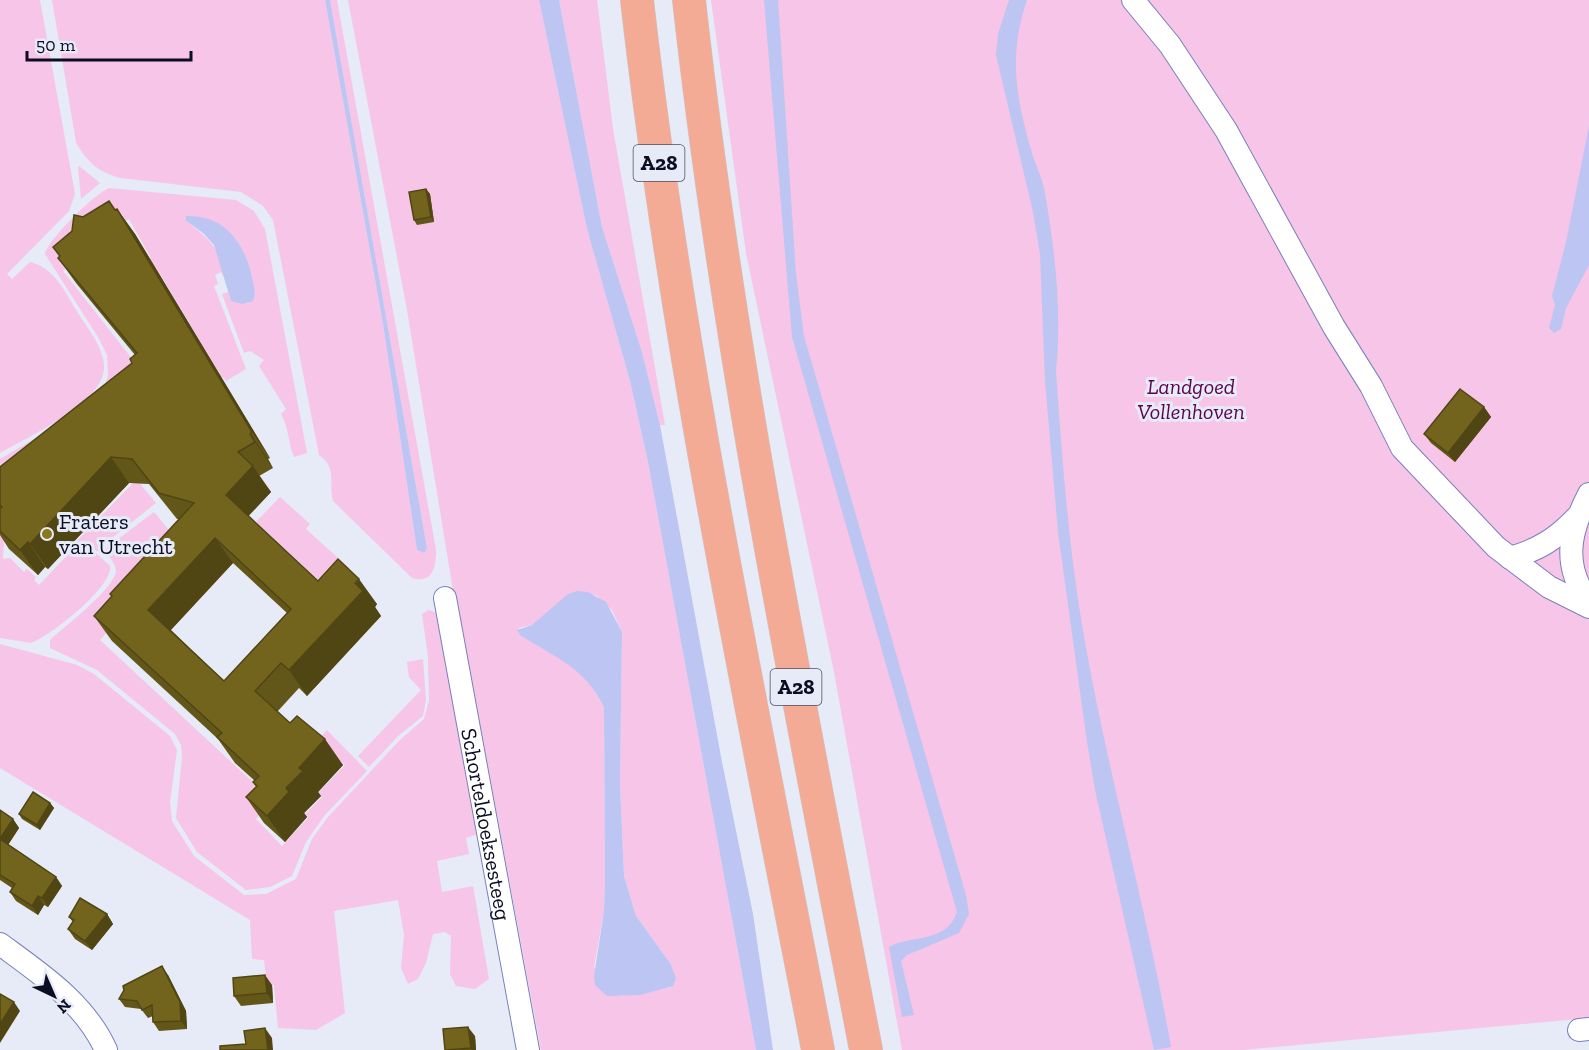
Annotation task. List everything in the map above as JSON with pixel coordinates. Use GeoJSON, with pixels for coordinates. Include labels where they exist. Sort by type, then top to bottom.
{"type":"FeatureCollection","features":[{"type":"Feature","properties":{"kind":"highway","name":"A28"},"geometry":{"type":"LineString","coordinates":[[637,0],[683,325],[736,628],[818,1050]]}},
{"type":"Feature","properties":{"kind":"highway","name":"A28"},"geometry":{"type":"LineString","coordinates":[[689,0],[732,324],[782,618],[866,1050]]}},
{"type":"Feature","properties":{"kind":"street"},"geometry":{"type":"LineString","coordinates":[[1133,0],[1170,45],[1226,130],[1334,327],[1371,387],[1402,448],[1496,547],[1549,586],[1589,607]]}},
{"type":"Feature","properties":{"kind":"street"},"geometry":{"type":"LineString","coordinates":[[1510,558],[1537,550],[1559,536],[1576,518],[1589,494]]}},
{"type":"Feature","properties":{"kind":"street"},"geometry":{"type":"LineString","coordinates":[[1576,518],[1570,564],[1578,587],[1589,602]]}},
{"type":"Feature","properties":{"kind":"street","name":"Schorteldoeksesteeg"},"geometry":{"type":"LineString","coordinates":[[445,598],[528,1050]]}},
{"type":"Feature","properties":{"kind":"street"},"geometry":{"type":"LineString","coordinates":[[0,944],[56,984],[84,1015],[106,1050]]}},
{"type":"Feature","properties":{"kind":"green space"},"geometry":{"type":"Polygon","coordinates":[[[0,0],[40,0],[75,194],[69,211],[7,274],[12,279],[30,262],[52,274],[94,338],[101,353],[104,368],[100,381],[91,394],[78,406],[62,418],[0,453],[0,0]]]}},
{"type":"Feature","properties":{"kind":"green space"},"geometry":{"type":"Polygon","coordinates":[[[52,0],[325,0],[383,324],[417,550],[424,553],[427,548],[330,0],[337,0],[436,550],[434,568],[425,579],[412,578],[333,501],[330,470],[325,460],[319,455],[273,220],[263,206],[241,192],[121,178],[100,170],[89,161],[76,142],[52,0]]]}},
{"type":"Feature","properties":{"kind":"green space"},"geometry":{"type":"Polygon","coordinates":[[[348,0],[539,0],[587,229],[630,381],[648,462],[756,1050],[541,1050],[470,671],[460,633],[407,310],[348,0]],[[596,595],[563,600],[532,625],[518,628],[521,636],[575,667],[591,684],[604,708],[604,911],[594,967],[620,996],[671,987],[670,963],[636,916],[624,876],[620,785],[622,632],[612,610],[596,595]]]}},
{"type":"Feature","properties":{"kind":"green space"},"geometry":{"type":"Polygon","coordinates":[[[559,0],[597,0],[613,129],[665,425],[660,425],[642,352],[602,227],[559,0]]]}},
{"type":"Feature","properties":{"kind":"green space","name":"Landgoed Vollenhoven"},"geometry":{"type":"Polygon","coordinates":[[[711,0],[1589,0],[1589,1018],[1242,1050],[902,1050],[834,672],[746,253],[711,0]]]}},
{"type":"Feature","properties":{"kind":"green space"},"geometry":{"type":"Polygon","coordinates":[[[78,167],[100,183],[81,199],[78,167]]]}},
{"type":"Feature","properties":{"kind":"green space"},"geometry":{"type":"Polygon","coordinates":[[[109,188],[236,200],[254,211],[265,229],[307,453],[294,457],[281,414],[286,409],[259,366],[264,360],[250,351],[244,353],[222,294],[228,292],[231,301],[253,300],[254,297],[255,291],[249,266],[236,240],[230,233],[214,223],[195,217],[184,219],[211,243],[220,257],[223,276],[221,272],[215,275],[218,284],[214,286],[246,369],[226,381],[217,375],[220,373],[199,345],[201,343],[161,276],[147,261],[151,258],[129,219],[103,235],[63,271],[133,360],[131,372],[0,503],[0,459],[68,419],[104,388],[108,376],[107,355],[45,254],[54,239],[72,218],[109,188]]]}},
{"type":"Feature","properties":{"kind":"green space"},"geometry":{"type":"Polygon","coordinates":[[[139,477],[144,481],[141,485],[156,503],[104,544],[101,553],[77,541],[139,477]]]}},
{"type":"Feature","properties":{"kind":"green space"},"geometry":{"type":"Polygon","coordinates":[[[280,497],[310,524],[306,529],[349,568],[329,590],[256,522],[280,497]]]}},
{"type":"Feature","properties":{"kind":"green space"},"geometry":{"type":"Polygon","coordinates":[[[154,512],[183,547],[100,640],[272,800],[256,819],[282,846],[308,818],[305,814],[322,797],[318,793],[345,765],[316,741],[327,730],[367,771],[324,816],[306,842],[292,876],[270,887],[246,890],[197,852],[176,818],[182,757],[181,745],[175,734],[97,670],[50,648],[50,640],[99,597],[114,578],[116,570],[105,549],[154,512]]]}},
{"type":"Feature","properties":{"kind":"green space"},"geometry":{"type":"Polygon","coordinates":[[[0,520],[4,538],[3,559],[10,558],[24,572],[27,569],[36,577],[34,580],[39,585],[77,545],[97,554],[110,566],[102,586],[92,598],[65,621],[31,643],[0,638],[0,520]]]}},
{"type":"Feature","properties":{"kind":"green space"},"geometry":{"type":"Polygon","coordinates":[[[429,610],[437,613],[480,833],[466,838],[469,854],[437,861],[442,892],[473,886],[489,979],[475,989],[456,986],[450,974],[451,936],[445,932],[433,934],[426,963],[418,979],[408,984],[401,968],[404,935],[398,900],[334,911],[345,1013],[316,1030],[278,1028],[274,985],[267,985],[264,960],[252,959],[250,920],[0,768],[0,644],[77,665],[94,674],[170,736],[177,750],[170,802],[172,821],[194,856],[244,895],[266,894],[296,879],[312,839],[328,817],[400,740],[424,719],[429,701],[428,657],[422,614],[429,610]]]}},
{"type":"Feature","properties":{"kind":"green space"},"geometry":{"type":"Polygon","coordinates":[[[423,659],[426,700],[423,716],[398,736],[369,767],[358,756],[421,690],[409,677],[407,662],[423,659]]]}},
{"type":"Feature","properties":{"kind":"water"},"geometry":{"type":"Polygon","coordinates":[[[325,0],[330,0],[427,548],[424,553],[417,550],[383,324],[325,0]]]}},
{"type":"Feature","properties":{"kind":"water"},"geometry":{"type":"Polygon","coordinates":[[[539,0],[559,0],[602,227],[642,352],[660,425],[722,762],[753,914],[773,1050],[756,1050],[648,462],[630,381],[587,229],[539,0]]]}},
{"type":"Feature","properties":{"kind":"water"},"geometry":{"type":"Polygon","coordinates":[[[764,0],[778,0],[796,274],[804,336],[966,895],[969,914],[959,933],[907,955],[901,961],[914,1015],[902,1017],[889,947],[937,934],[952,922],[957,912],[792,337],[764,0]]]}},
{"type":"Feature","properties":{"kind":"water"},"geometry":{"type":"Polygon","coordinates":[[[1009,0],[1027,0],[1018,40],[1016,77],[1026,133],[1044,188],[1049,215],[1058,304],[1056,371],[1073,562],[1092,678],[1171,1047],[1154,1050],[1095,790],[1086,735],[1058,532],[1045,381],[1040,254],[1033,212],[996,55],[998,34],[1009,0]]]}},
{"type":"Feature","properties":{"kind":"water"},"geometry":{"type":"Polygon","coordinates":[[[1589,126],[1589,265],[1566,308],[1561,329],[1554,333],[1549,328],[1555,305],[1552,296],[1566,242],[1589,126]]]}},
{"type":"Feature","properties":{"kind":"water"},"geometry":{"type":"Polygon","coordinates":[[[186,216],[211,220],[230,232],[243,250],[251,273],[255,290],[253,301],[242,304],[231,301],[214,245],[203,233],[185,220],[186,216]]]}},
{"type":"Feature","properties":{"kind":"water"},"geometry":{"type":"Polygon","coordinates":[[[577,591],[588,592],[606,602],[622,632],[620,785],[624,876],[636,916],[670,963],[676,978],[673,986],[640,995],[607,996],[595,985],[594,976],[604,911],[605,883],[604,708],[589,683],[569,665],[521,636],[517,630],[532,625],[568,594],[577,591]]]}},
{"type":"Feature","properties":{"kind":"building"},"geometry":{"type":"Polygon","coordinates":[[[426,189],[431,217],[414,220],[409,192],[426,189]]]}},
{"type":"Feature","properties":{"kind":"building","name":"Fraters van Utrecht"},"geometry":{"type":"Polygon","coordinates":[[[109,201],[115,210],[117,209],[252,432],[250,434],[255,442],[238,452],[253,466],[226,495],[318,581],[338,559],[359,579],[355,583],[363,591],[289,670],[281,663],[255,691],[290,723],[297,716],[325,739],[299,768],[303,771],[286,788],[289,792],[267,816],[246,797],[257,786],[253,782],[259,776],[217,737],[222,733],[94,616],[112,596],[110,594],[194,503],[159,493],[132,459],[111,457],[30,544],[28,542],[20,550],[0,531],[0,508],[2,507],[0,505],[0,467],[132,363],[130,359],[137,353],[58,258],[60,256],[53,247],[72,231],[74,215],[83,217],[109,201]],[[215,538],[148,610],[224,681],[291,609],[215,538]]]}},
{"type":"Feature","properties":{"kind":"building"},"geometry":{"type":"Polygon","coordinates":[[[1460,389],[1484,407],[1448,453],[1424,434],[1460,389]]]}},
{"type":"Feature","properties":{"kind":"building"},"geometry":{"type":"Polygon","coordinates":[[[33,792],[50,803],[37,825],[19,814],[33,792]]]}},
{"type":"Feature","properties":{"kind":"building"},"geometry":{"type":"Polygon","coordinates":[[[0,810],[13,819],[0,839],[0,810]]]}},
{"type":"Feature","properties":{"kind":"building"},"geometry":{"type":"Polygon","coordinates":[[[0,839],[56,877],[42,898],[38,896],[32,906],[10,892],[15,884],[0,875],[0,839]]]}},
{"type":"Feature","properties":{"kind":"building"},"geometry":{"type":"Polygon","coordinates":[[[80,898],[107,914],[85,941],[68,929],[74,920],[69,917],[80,898]]]}},
{"type":"Feature","properties":{"kind":"building"},"geometry":{"type":"Polygon","coordinates":[[[162,966],[180,1002],[181,1021],[153,1022],[152,1005],[142,1010],[137,1001],[119,999],[124,990],[123,986],[162,966]]]}},
{"type":"Feature","properties":{"kind":"building"},"geometry":{"type":"Polygon","coordinates":[[[265,975],[267,993],[234,996],[233,978],[265,975]]]}},
{"type":"Feature","properties":{"kind":"building"},"geometry":{"type":"Polygon","coordinates":[[[0,994],[14,1002],[0,1024],[0,994]]]}},
{"type":"Feature","properties":{"kind":"building"},"geometry":{"type":"Polygon","coordinates":[[[468,1027],[471,1048],[445,1050],[443,1029],[468,1027]]]}},
{"type":"Feature","properties":{"kind":"building"},"geometry":{"type":"Polygon","coordinates":[[[265,1028],[268,1050],[220,1050],[220,1046],[246,1044],[244,1031],[265,1028]]]}},
{"type":"Feature","properties":{"kind":"place","name":"Fraters van Utrecht"},"geometry":{"type":"Point","coordinates":[47,534]}}]}
